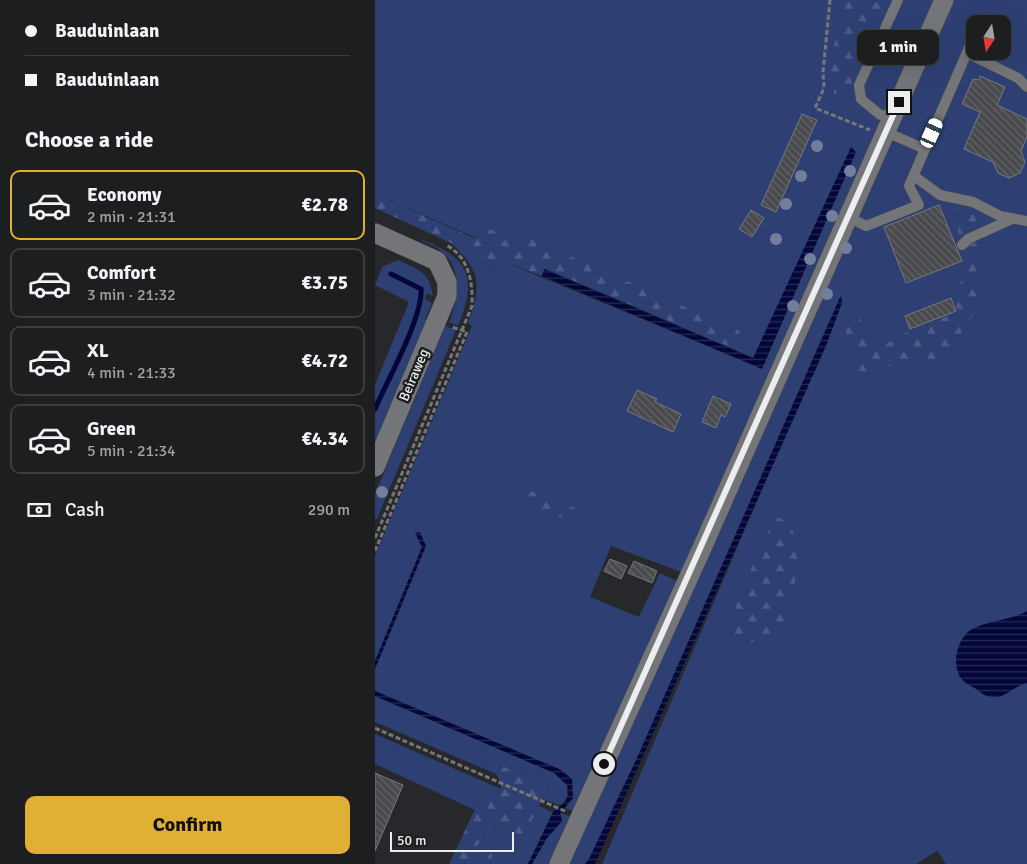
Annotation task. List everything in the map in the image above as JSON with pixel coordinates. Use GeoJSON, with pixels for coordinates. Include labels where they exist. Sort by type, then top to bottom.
{"type":"FeatureCollection","features":[{"type":"Feature","properties":{"kind":"street"},"geometry":{"type":"LineString","coordinates":[[559,864],[944,0]]}},
{"type":"Feature","properties":{"kind":"street","name":"Beiraweg"},"geometry":{"type":"LineString","coordinates":[[375,467],[447,296],[447,282],[437,261],[376,237]]}},
{"type":"Feature","properties":{"kind":"lane"},"geometry":{"type":"LineString","coordinates":[[898,0],[859,85],[861,100],[879,114],[887,129],[925,149]]}},
{"type":"Feature","properties":{"kind":"lane"},"geometry":{"type":"LineString","coordinates":[[848,217],[866,226],[919,205],[909,186],[966,56]]}},
{"type":"Feature","properties":{"kind":"lane"},"geometry":{"type":"LineString","coordinates":[[980,60],[1018,78],[1027,87]]}},
{"type":"Feature","properties":{"kind":"lane"},"geometry":{"type":"LineString","coordinates":[[914,176],[940,195],[973,202],[1012,219],[1027,221]]}},
{"type":"Feature","properties":{"kind":"lane"},"geometry":{"type":"LineString","coordinates":[[962,245],[968,239],[1012,219]]}},
{"type":"Feature","properties":{"kind":"path"},"geometry":{"type":"LineString","coordinates":[[830,0],[823,72],[824,88],[815,108],[887,129]]}},
{"type":"Feature","properties":{"kind":"path"},"geometry":{"type":"LineString","coordinates":[[375,728],[565,811]]}},
{"type":"Feature","properties":{"kind":"green space"},"geometry":{"type":"Polygon","coordinates":[[[375,0],[1027,0],[1027,864],[946,864],[937,851],[916,864],[602,864],[807,384],[803,382],[637,758],[585,864],[568,864],[577,813],[565,808],[573,798],[561,770],[375,691],[375,669],[426,546],[416,533],[422,547],[375,661],[375,556],[472,326],[468,323],[473,310],[477,288],[476,279],[468,262],[451,243],[490,267],[497,259],[761,368],[753,358],[375,194],[375,0]],[[611,546],[590,597],[639,617],[660,573],[679,582],[684,573],[611,546]]]}},
{"type":"Feature","properties":{"kind":"green space"},"geometry":{"type":"Polygon","coordinates":[[[842,0],[884,0],[851,86],[834,94],[830,71],[842,0]]]}},
{"type":"Feature","properties":{"kind":"green space"},"geometry":{"type":"Polygon","coordinates":[[[375,194],[476,239],[479,228],[520,234],[740,331],[732,347],[545,269],[542,276],[497,259],[490,267],[451,243],[375,208],[375,194]]]}},
{"type":"Feature","properties":{"kind":"green space"},"geometry":{"type":"Polygon","coordinates":[[[959,208],[980,216],[977,240],[983,264],[976,287],[980,295],[979,306],[942,360],[912,362],[859,373],[861,357],[853,355],[846,336],[852,316],[859,315],[865,335],[875,347],[894,341],[908,331],[958,312],[953,298],[958,295],[965,262],[958,243],[959,208]]]}},
{"type":"Feature","properties":{"kind":"green space"},"geometry":{"type":"Polygon","coordinates":[[[423,240],[451,255],[460,263],[466,273],[468,284],[467,296],[458,326],[449,322],[457,294],[456,275],[453,266],[440,250],[423,240]]]}},
{"type":"Feature","properties":{"kind":"green space"},"geometry":{"type":"Polygon","coordinates":[[[398,260],[417,269],[426,276],[433,296],[427,294],[425,299],[432,303],[425,319],[429,324],[375,453],[375,385],[409,302],[375,285],[382,267],[398,260]]]}},
{"type":"Feature","properties":{"kind":"green space"},"geometry":{"type":"Polygon","coordinates":[[[445,326],[456,330],[377,519],[375,518],[375,494],[445,326]]]}},
{"type":"Feature","properties":{"kind":"green space"},"geometry":{"type":"Polygon","coordinates":[[[523,488],[586,512],[580,525],[517,500],[523,488]]]}},
{"type":"Feature","properties":{"kind":"green space"},"geometry":{"type":"Polygon","coordinates":[[[778,517],[793,532],[797,540],[798,550],[797,570],[787,617],[776,631],[768,636],[750,642],[732,642],[724,638],[740,594],[774,518],[778,517]]]}},
{"type":"Feature","properties":{"kind":"green space"},"geometry":{"type":"Polygon","coordinates":[[[375,696],[555,773],[567,785],[566,799],[560,805],[542,799],[549,786],[500,765],[496,774],[375,722],[375,696]]]}},
{"type":"Feature","properties":{"kind":"green space"},"geometry":{"type":"Polygon","coordinates":[[[375,734],[501,789],[494,798],[478,803],[475,810],[375,764],[375,734]]]}},
{"type":"Feature","properties":{"kind":"green space"},"geometry":{"type":"Polygon","coordinates":[[[500,765],[549,786],[527,829],[523,835],[493,826],[476,847],[493,855],[489,864],[449,864],[478,803],[498,794],[501,786],[496,774],[500,765]]]}},
{"type":"Feature","properties":{"kind":"green space"},"geometry":{"type":"Polygon","coordinates":[[[539,806],[553,812],[528,864],[489,864],[493,855],[476,847],[493,826],[523,835],[539,806]]]}},
{"type":"Feature","properties":{"kind":"green space"},"geometry":{"type":"Polygon","coordinates":[[[560,813],[575,818],[555,864],[532,864],[547,838],[562,821],[560,813]]]}},
{"type":"Feature","properties":{"kind":"shaded area"},"geometry":{"type":"Polygon","coordinates":[[[851,147],[856,152],[762,369],[542,276],[544,269],[753,358],[851,147]]]}},
{"type":"Feature","properties":{"kind":"shaded area"},"geometry":{"type":"Polygon","coordinates":[[[841,295],[842,303],[826,346],[595,864],[585,864],[637,758],[841,295]]]}},
{"type":"Feature","properties":{"kind":"shaded area"},"geometry":{"type":"Polygon","coordinates":[[[420,532],[426,546],[375,669],[375,661],[422,547],[415,533],[420,532]]]}},
{"type":"Feature","properties":{"kind":"shaded area"},"geometry":{"type":"Polygon","coordinates":[[[1027,611],[1027,683],[996,697],[985,695],[963,681],[956,665],[956,659],[961,640],[965,635],[981,625],[1013,617],[1027,611]]]}},
{"type":"Feature","properties":{"kind":"shaded area"},"geometry":{"type":"Polygon","coordinates":[[[375,691],[561,770],[572,779],[573,798],[560,813],[562,821],[547,838],[532,864],[528,864],[553,812],[564,803],[568,796],[567,785],[554,773],[375,696],[375,691]]]}},
{"type":"Feature","properties":{"kind":"building"},"geometry":{"type":"Polygon","coordinates":[[[980,76],[1005,87],[997,105],[1027,119],[1027,137],[1021,151],[1025,162],[1020,173],[1009,178],[998,173],[993,162],[964,149],[980,112],[962,104],[973,79],[979,80],[980,76]]]}},
{"type":"Feature","properties":{"kind":"building"},"geometry":{"type":"Polygon","coordinates":[[[802,114],[817,120],[776,212],[761,205],[802,114]]]}},
{"type":"Feature","properties":{"kind":"building"},"geometry":{"type":"Polygon","coordinates":[[[939,205],[962,261],[906,283],[884,227],[939,205]]]}},
{"type":"Feature","properties":{"kind":"building"},"geometry":{"type":"Polygon","coordinates":[[[751,210],[764,218],[752,237],[739,229],[751,210]]]}},
{"type":"Feature","properties":{"kind":"building"},"geometry":{"type":"Polygon","coordinates":[[[951,298],[956,311],[910,329],[905,316],[951,298]]]}},
{"type":"Feature","properties":{"kind":"building"},"geometry":{"type":"Polygon","coordinates":[[[637,390],[657,399],[655,402],[681,414],[673,432],[627,411],[637,390]]]}},
{"type":"Feature","properties":{"kind":"building"},"geometry":{"type":"Polygon","coordinates":[[[713,396],[731,404],[725,417],[721,415],[716,428],[702,422],[713,396]]]}},
{"type":"Feature","properties":{"kind":"building"},"geometry":{"type":"Polygon","coordinates":[[[610,559],[627,566],[621,579],[604,571],[610,559]]]}},
{"type":"Feature","properties":{"kind":"building"},"geometry":{"type":"Polygon","coordinates":[[[634,561],[657,571],[652,583],[628,573],[634,561]]]}},
{"type":"Feature","properties":{"kind":"building"},"geometry":{"type":"Polygon","coordinates":[[[375,773],[403,785],[375,851],[375,773]]]}},
{"type":"Feature","properties":{"kind":"waterway"},"geometry":{"type":"LineString","coordinates":[[375,409],[403,349],[420,301],[421,289],[391,274]]}},
{"type":"Feature","properties":{"kind":"route"},"geometry":{"type":"LineString","coordinates":[[604,764],[710,530],[899,102]]}}]}
